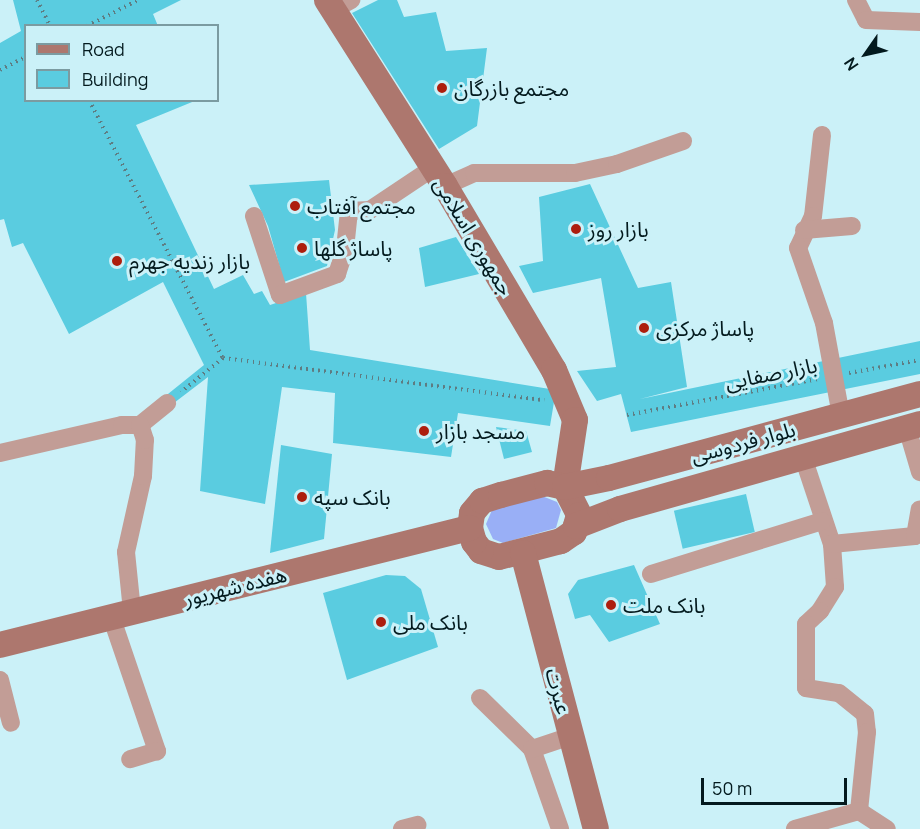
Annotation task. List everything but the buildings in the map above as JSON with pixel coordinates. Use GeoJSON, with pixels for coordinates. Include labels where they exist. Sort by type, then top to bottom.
{"type":"FeatureCollection","features":[{"type":"Feature","properties":{"kind":"main road","name":"جمهوری اسلامی"},"geometry":{"type":"LineString","coordinates":[[337,3],[554,370],[575,420],[565,487]]}},
{"type":"Feature","properties":{"kind":"main road","name":"بلوار فردوسی"},"geometry":{"type":"LineString","coordinates":[[565,487],[920,394]]}},
{"type":"Feature","properties":{"kind":"main road","name":"بلوار فردوسی"},"geometry":{"type":"LineString","coordinates":[[576,526],[620,508],[913,426]]}},
{"type":"Feature","properties":{"kind":"main road"},"geometry":{"type":"LineString","coordinates":[[547,483],[565,487],[575,501],[579,515],[576,526],[574,532],[561,541],[523,553],[499,557],[481,551],[470,528],[472,513],[482,501],[547,483]]}},
{"type":"Feature","properties":{"kind":"main road","name":"هفده شهریور"},"geometry":{"type":"LineString","coordinates":[[0,645],[470,528]]}},
{"type":"Feature","properties":{"kind":"main road","name":"عبرت"},"geometry":{"type":"LineString","coordinates":[[523,553],[596,829]]}},
{"type":"Feature","properties":{"kind":"street"},"geometry":{"type":"LineString","coordinates":[[856,0],[866,21],[920,22]]}},
{"type":"Feature","properties":{"kind":"street"},"geometry":{"type":"LineString","coordinates":[[822,135],[813,216],[804,230],[798,248],[824,323],[841,416]]}},
{"type":"Feature","properties":{"kind":"street"},"geometry":{"type":"LineString","coordinates":[[254,216],[280,295],[337,274],[345,249],[349,211],[370,210],[439,177],[474,173],[575,173],[617,164],[683,141]]}},
{"type":"Feature","properties":{"kind":"street"},"geometry":{"type":"LineString","coordinates":[[804,230],[852,226]]}},
{"type":"Feature","properties":{"kind":"street"},"geometry":{"type":"LineString","coordinates":[[0,453],[122,425],[140,424],[167,403]]}},
{"type":"Feature","properties":{"kind":"street"},"geometry":{"type":"LineString","coordinates":[[130,759],[157,751],[121,614],[126,552],[143,476],[145,441],[140,424]]}},
{"type":"Feature","properties":{"kind":"street"},"geometry":{"type":"LineString","coordinates":[[913,426],[920,472]]}},
{"type":"Feature","properties":{"kind":"street"},"geometry":{"type":"LineString","coordinates":[[803,457],[822,521],[832,544],[835,587],[820,611],[806,624],[806,688],[839,693],[865,714],[867,732],[859,811]]}},
{"type":"Feature","properties":{"kind":"street"},"geometry":{"type":"LineString","coordinates":[[832,544],[915,536],[920,508]]}},
{"type":"Feature","properties":{"kind":"street"},"geometry":{"type":"LineString","coordinates":[[651,574],[822,521]]}},
{"type":"Feature","properties":{"kind":"street"},"geometry":{"type":"LineString","coordinates":[[0,680],[11,723]]}},
{"type":"Feature","properties":{"kind":"street"},"geometry":{"type":"LineString","coordinates":[[480,698],[532,750],[560,829]]}},
{"type":"Feature","properties":{"kind":"street"},"geometry":{"type":"LineString","coordinates":[[532,750],[572,736]]}},
{"type":"Feature","properties":{"kind":"street"},"geometry":{"type":"LineString","coordinates":[[795,829],[859,811],[887,829]]}},
{"type":"Feature","properties":{"kind":"path"},"geometry":{"type":"LineString","coordinates":[[37,0],[49,24]]}},
{"type":"Feature","properties":{"kind":"path"},"geometry":{"type":"LineString","coordinates":[[91,24],[138,0]]}},
{"type":"Feature","properties":{"kind":"path"},"geometry":{"type":"LineString","coordinates":[[0,69],[24,58]]}},
{"type":"Feature","properties":{"kind":"path"},"geometry":{"type":"LineString","coordinates":[[90,102],[223,358]]}},
{"type":"Feature","properties":{"kind":"path"},"geometry":{"type":"LineString","coordinates":[[167,403],[223,358],[554,402]]}},
{"type":"Feature","properties":{"kind":"path","name":"بازار صفایی"},"geometry":{"type":"LineString","coordinates":[[838,375],[920,360]]}},
{"type":"Feature","properties":{"kind":"path","name":"بازار صفایی"},"geometry":{"type":"LineString","coordinates":[[627,415],[826,378]]}},
{"type":"Feature","properties":{"kind":"water"},"geometry":{"type":"Polygon","coordinates":[[[542,496],[557,502],[561,510],[556,528],[503,543],[493,539],[486,524],[492,510],[542,496]]]}},
{"type":"Feature","properties":{"kind":"place","name":"مجتمع بازرگان"},"geometry":{"type":"Point","coordinates":[442,88]}},
{"type":"Feature","properties":{"kind":"place","name":"مجتمع آفتاب"},"geometry":{"type":"Point","coordinates":[295,206]}},
{"type":"Feature","properties":{"kind":"place","name":"بازار روز"},"geometry":{"type":"Point","coordinates":[576,229]}},
{"type":"Feature","properties":{"kind":"place","name":"پاساژ گلها"},"geometry":{"type":"Point","coordinates":[302,248]}},
{"type":"Feature","properties":{"kind":"place","name":"بازار زندیه جهرم"},"geometry":{"type":"Point","coordinates":[117,261]}},
{"type":"Feature","properties":{"kind":"place","name":"پاساژ مرکزی"},"geometry":{"type":"Point","coordinates":[644,328]}},
{"type":"Feature","properties":{"kind":"place","name":"مسجد بازار"},"geometry":{"type":"Point","coordinates":[424,431]}},
{"type":"Feature","properties":{"kind":"place","name":"بانک سپه"},"geometry":{"type":"Point","coordinates":[302,497]}},
{"type":"Feature","properties":{"kind":"place","name":"بانک ملت"},"geometry":{"type":"Point","coordinates":[611,605]}},
{"type":"Feature","properties":{"kind":"place","name":"بانک ملی"},"geometry":{"type":"Point","coordinates":[381,622]}}]}
